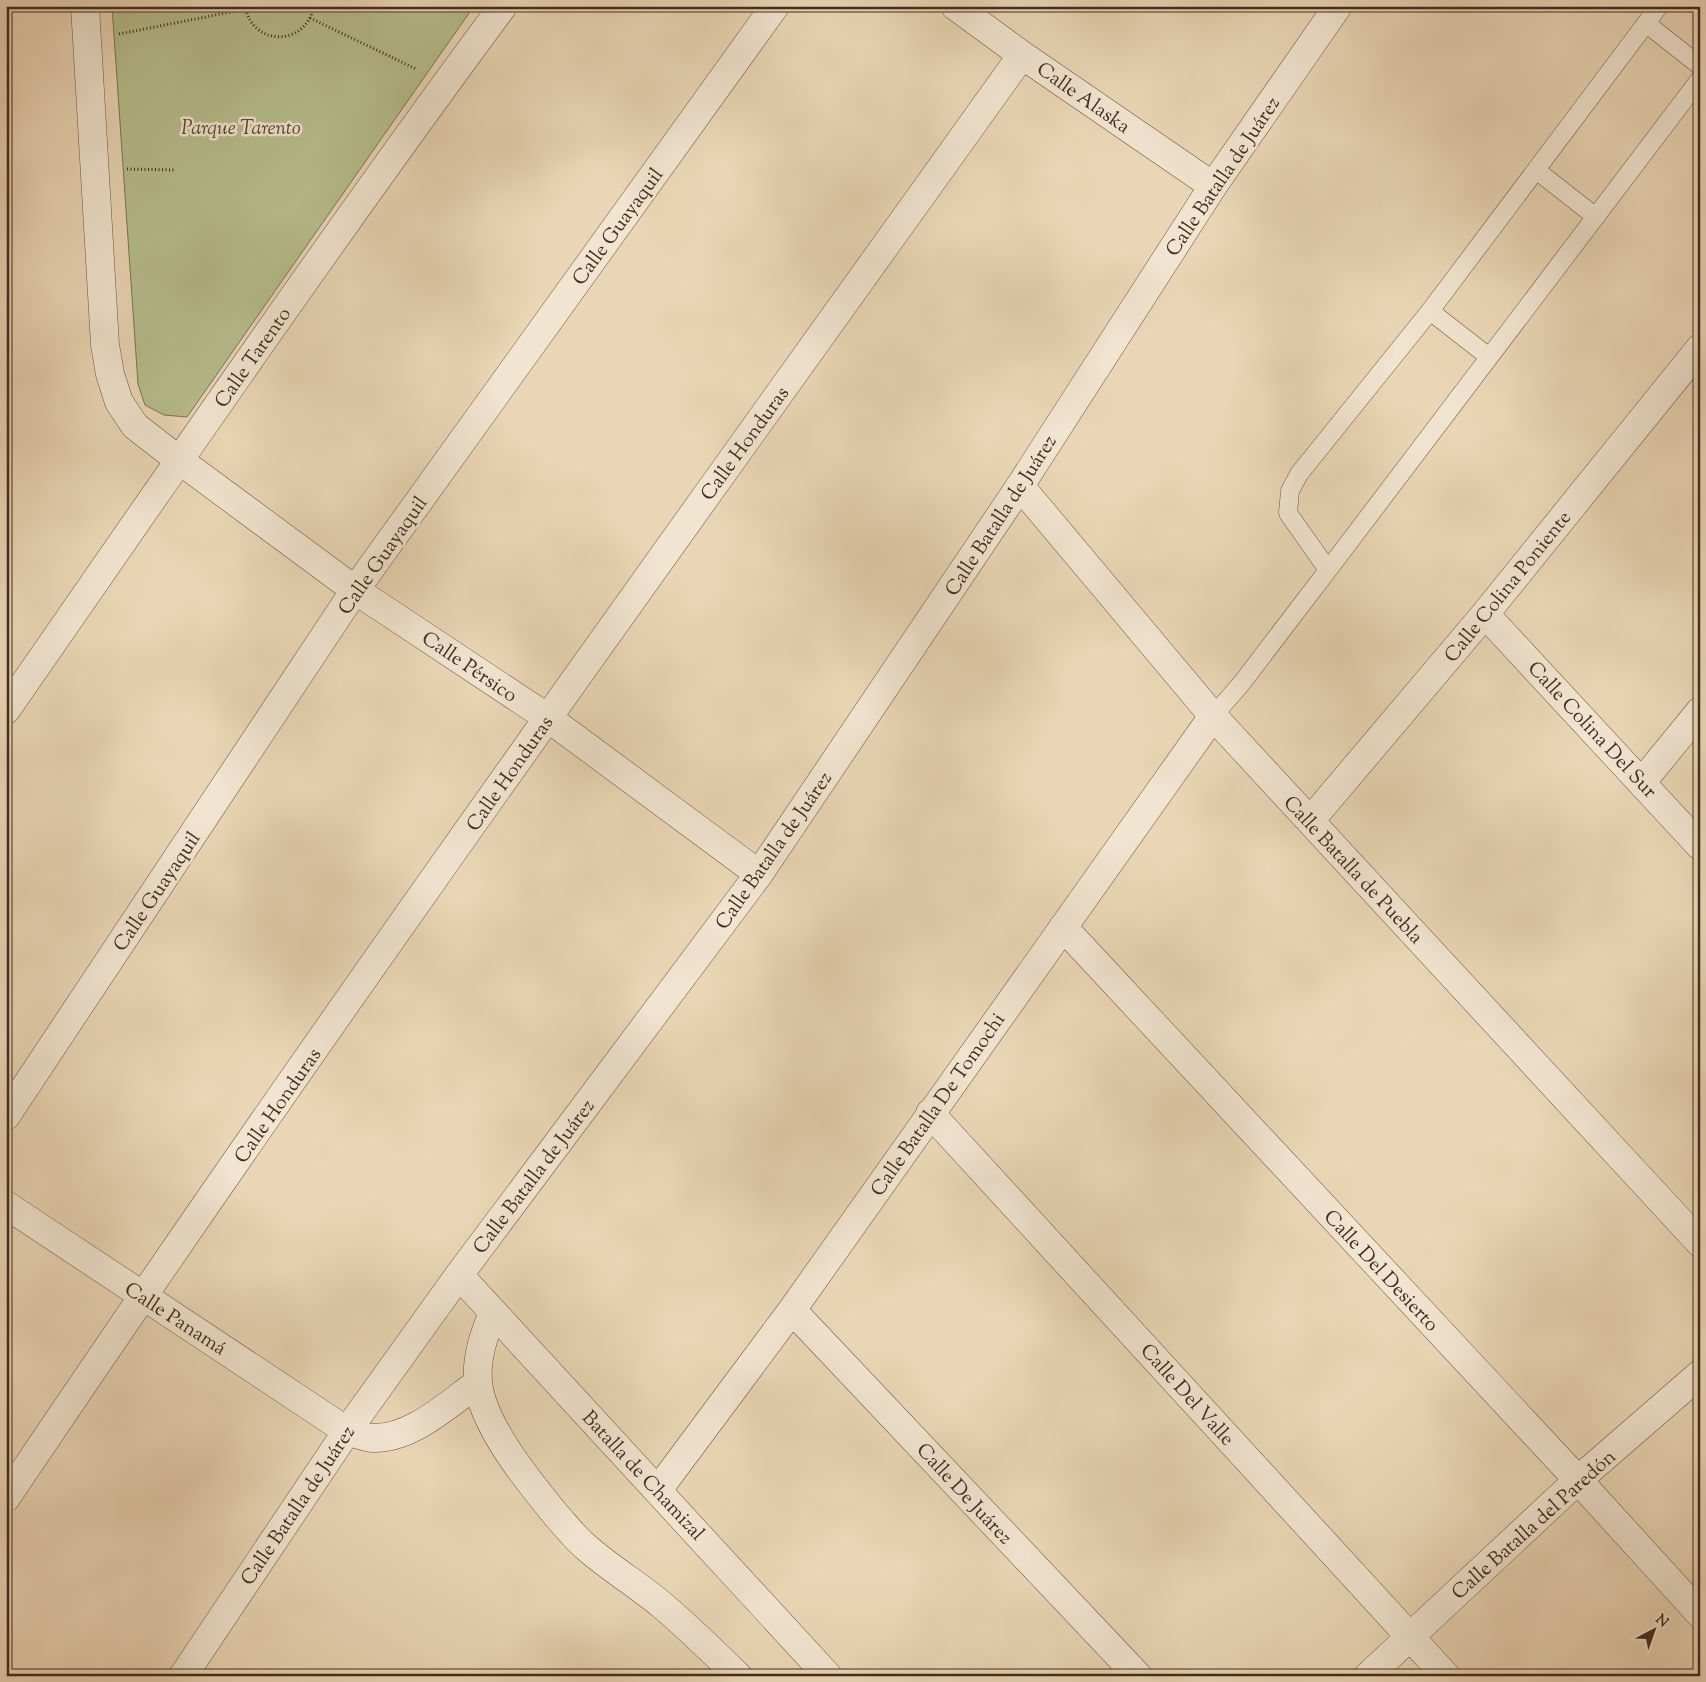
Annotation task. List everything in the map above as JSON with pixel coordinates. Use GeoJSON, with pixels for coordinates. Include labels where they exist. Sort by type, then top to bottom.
{"type":"FeatureCollection","features":[{"type":"Feature","properties":{"kind":"street","name":"Calle Pérsico"},"geometry":{"type":"LineString","coordinates":[[85,6],[93,168],[105,345],[110,374],[119,402],[135,426],[356,590],[548,718],[759,874]]}},
{"type":"Feature","properties":{"kind":"street","name":"Calle Tarento"},"geometry":{"type":"LineString","coordinates":[[6,710],[179,460],[503,6]]}},
{"type":"Feature","properties":{"kind":"street","name":"Calle Guayaquil"},"geometry":{"type":"LineString","coordinates":[[6,1116],[356,590],[775,6]]}},
{"type":"Feature","properties":{"kind":"street","name":"Calle Alaska"},"geometry":{"type":"LineString","coordinates":[[956,6],[1022,55],[1213,186]]}},
{"type":"Feature","properties":{"kind":"street","name":"Calle Batalla de Juárez"},"geometry":{"type":"LineString","coordinates":[[182,1676],[347,1431],[459,1275],[759,874],[1020,486],[1213,186],[1338,6]]}},
{"type":"Feature","properties":{"kind":"street","name":"Calle Honduras"},"geometry":{"type":"LineString","coordinates":[[6,1498],[142,1296],[548,718],[1022,55]]}},
{"type":"Feature","properties":{"kind":"street","name":"Calle Colina Poniente"},"geometry":{"type":"LineString","coordinates":[[1310,821],[1485,614],[1700,348]]}},
{"type":"Feature","properties":{"kind":"street","name":"Calle Batalla de Puebla"},"geometry":{"type":"LineString","coordinates":[[1020,486],[1213,716],[1700,1243]]}},
{"type":"Feature","properties":{"kind":"street","name":"Calle Colina Del Sur"},"geometry":{"type":"LineString","coordinates":[[1485,614],[1700,846]]}},
{"type":"Feature","properties":{"kind":"street"},"geometry":{"type":"LineString","coordinates":[[1642,782],[1700,711]]}},
{"type":"Feature","properties":{"kind":"street","name":"Calle Batalla De Tomochi"},"geometry":{"type":"LineString","coordinates":[[658,1490],[792,1310],[1213,716]]}},
{"type":"Feature","properties":{"kind":"street","name":"Calle Del Desierto"},"geometry":{"type":"LineString","coordinates":[[1063,927],[1578,1480],[1700,1614]]}},
{"type":"Feature","properties":{"kind":"street","name":"Calle Del Valle"},"geometry":{"type":"LineString","coordinates":[[930,1113],[1446,1676]]}},
{"type":"Feature","properties":{"kind":"street","name":"Calle Panamá"},"geometry":{"type":"LineString","coordinates":[[6,1204],[347,1431],[372,1438],[403,1433],[420,1424],[478,1383]]}},
{"type":"Feature","properties":{"kind":"street","name":"Batalla de Chamizal"},"geometry":{"type":"LineString","coordinates":[[459,1275],[828,1676]]}},
{"type":"Feature","properties":{"kind":"street","name":"Calle De Juárez"},"geometry":{"type":"LineString","coordinates":[[792,1310],[1138,1676]]}},
{"type":"Feature","properties":{"kind":"street"},"geometry":{"type":"LineString","coordinates":[[493,1312],[484,1335],[478,1360],[478,1383],[486,1410],[508,1452],[529,1483],[585,1547],[662,1606],[696,1635],[738,1676]]}},
{"type":"Feature","properties":{"kind":"street","name":"Calle Batalla del Paredón"},"geometry":{"type":"LineString","coordinates":[[1368,1676],[1578,1480],[1700,1374]]}},
{"type":"Feature","properties":{"kind":"lane"},"geometry":{"type":"LineString","coordinates":[[1328,570],[1288,513],[1290,492],[1299,474],[1430,311],[1659,6]]}},
{"type":"Feature","properties":{"kind":"lane"},"geometry":{"type":"LineString","coordinates":[[1647,24],[1700,66]]}},
{"type":"Feature","properties":{"kind":"lane"},"geometry":{"type":"LineString","coordinates":[[1213,716],[1241,684],[1700,79]]}},
{"type":"Feature","properties":{"kind":"lane"},"geometry":{"type":"LineString","coordinates":[[1536,170],[1596,217]]}},
{"type":"Feature","properties":{"kind":"lane"},"geometry":{"type":"LineString","coordinates":[[1430,311],[1489,357]]}},
{"type":"Feature","properties":{"kind":"path"},"geometry":{"type":"LineString","coordinates":[[87,40],[246,7],[247,14],[261,32],[272,36],[284,37],[294,34],[303,27],[310,18],[314,6]]}},
{"type":"Feature","properties":{"kind":"path"},"geometry":{"type":"LineString","coordinates":[[310,18],[446,84]]}},
{"type":"Feature","properties":{"kind":"path"},"geometry":{"type":"LineString","coordinates":[[93,168],[174,170]]}},
{"type":"Feature","properties":{"kind":"green space","name":"Parque Tarento"},"geometry":{"type":"Polygon","coordinates":[[[112,6],[474,6],[187,417],[164,415],[145,405],[138,384],[112,6]]]}}]}
